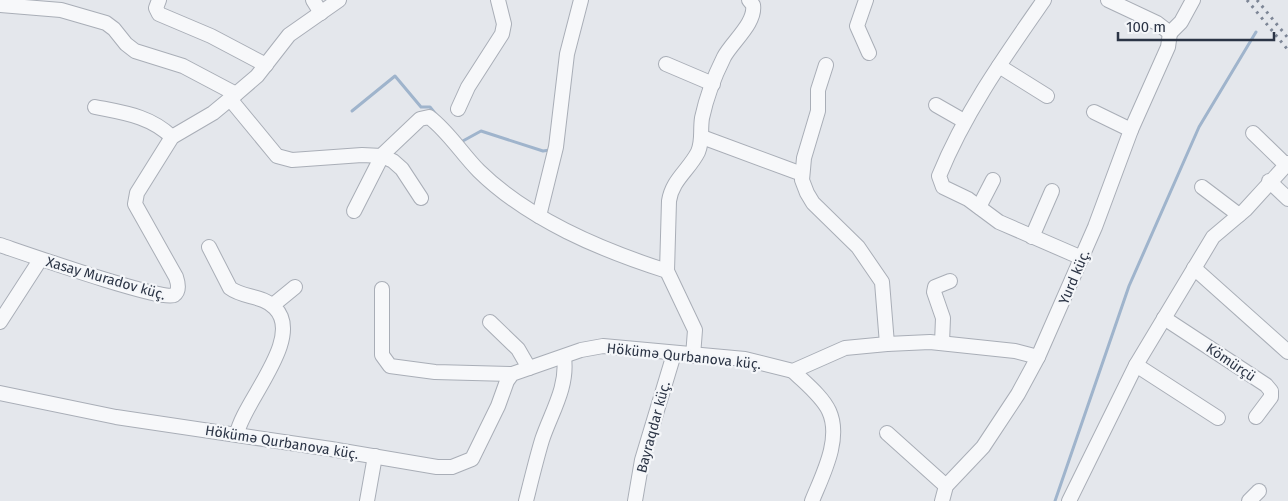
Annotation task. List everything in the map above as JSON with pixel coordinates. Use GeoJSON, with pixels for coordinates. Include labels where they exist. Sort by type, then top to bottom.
{"type":"FeatureCollection","features":[{"type":"Feature","properties":{"kind":"street"},"geometry":{"type":"LineString","coordinates":[[159,0],[156,8],[159,14],[211,36],[266,65]]}},
{"type":"Feature","properties":{"kind":"street"},"geometry":{"type":"LineString","coordinates":[[313,0],[321,13]]}},
{"type":"Feature","properties":{"kind":"street","name":"Xasay Muradov küç."},"geometry":{"type":"LineString","coordinates":[[0,245],[40,260],[164,297],[173,296],[177,293],[176,277],[140,213],[135,199],[172,137],[213,112],[233,96],[257,76],[289,35],[339,0]]}},
{"type":"Feature","properties":{"kind":"street"},"geometry":{"type":"LineString","coordinates":[[458,109],[468,87],[502,34],[504,24],[498,0]]}},
{"type":"Feature","properties":{"kind":"street"},"geometry":{"type":"LineString","coordinates":[[538,216],[556,147],[566,62],[581,0]]}},
{"type":"Feature","properties":{"kind":"street"},"geometry":{"type":"LineString","coordinates":[[693,356],[695,330],[667,271],[670,191],[677,179],[692,162],[702,137],[703,115],[713,84],[724,58],[753,14],[753,5],[748,0]]}},
{"type":"Feature","properties":{"kind":"street"},"geometry":{"type":"LineString","coordinates":[[866,0],[857,26],[869,53]]}},
{"type":"Feature","properties":{"kind":"street"},"geometry":{"type":"LineString","coordinates":[[1044,0],[964,121],[939,176],[943,187],[959,194],[999,222],[1082,258]]}},
{"type":"Feature","properties":{"kind":"street"},"geometry":{"type":"LineString","coordinates":[[1108,0],[1157,23],[1170,34],[1181,22],[1193,0]]}},
{"type":"Feature","properties":{"kind":"street"},"geometry":{"type":"LineString","coordinates":[[0,5],[61,10],[106,23],[135,51],[183,66],[233,96],[277,156],[283,159],[362,155],[382,156],[402,169],[421,198]]}},
{"type":"Feature","properties":{"kind":"street","name":"Yurd küç."},"geometry":{"type":"LineString","coordinates":[[942,501],[946,486],[984,447],[1018,394],[1038,357],[1082,258],[1130,130],[1168,47],[1170,34]]}},
{"type":"Feature","properties":{"kind":"street"},"geometry":{"type":"LineString","coordinates":[[666,64],[713,84]]}},
{"type":"Feature","properties":{"kind":"street"},"geometry":{"type":"LineString","coordinates":[[826,65],[818,90],[818,111],[802,174],[807,193],[813,203],[858,247],[882,282],[887,344]]}},
{"type":"Feature","properties":{"kind":"street"},"geometry":{"type":"LineString","coordinates":[[999,66],[1047,96]]}},
{"type":"Feature","properties":{"kind":"street"},"geometry":{"type":"LineString","coordinates":[[936,105],[964,121]]}},
{"type":"Feature","properties":{"kind":"street"},"geometry":{"type":"LineString","coordinates":[[95,107],[146,119],[159,125],[172,137]]}},
{"type":"Feature","properties":{"kind":"street"},"geometry":{"type":"LineString","coordinates":[[1094,112],[1130,130]]}},
{"type":"Feature","properties":{"kind":"street"},"geometry":{"type":"LineString","coordinates":[[354,211],[382,156],[420,119],[429,118],[478,171],[538,216],[611,250],[667,271]]}},
{"type":"Feature","properties":{"kind":"street"},"geometry":{"type":"LineString","coordinates":[[1073,500],[1136,366],[1213,237],[1238,215],[1287,164],[1253,134]]}},
{"type":"Feature","properties":{"kind":"street"},"geometry":{"type":"LineString","coordinates":[[702,137],[802,174]]}},
{"type":"Feature","properties":{"kind":"street"},"geometry":{"type":"LineString","coordinates":[[979,207],[992,180]]}},
{"type":"Feature","properties":{"kind":"street"},"geometry":{"type":"LineString","coordinates":[[1269,181],[1288,199]]}},
{"type":"Feature","properties":{"kind":"street"},"geometry":{"type":"LineString","coordinates":[[1202,187],[1238,215]]}},
{"type":"Feature","properties":{"kind":"street"},"geometry":{"type":"LineString","coordinates":[[1032,237],[1052,191]]}},
{"type":"Feature","properties":{"kind":"street"},"geometry":{"type":"LineString","coordinates":[[209,247],[230,288],[236,292],[266,301],[273,306],[281,317],[283,327],[280,343],[270,372],[241,419],[237,434]]}},
{"type":"Feature","properties":{"kind":"street"},"geometry":{"type":"LineString","coordinates":[[0,322],[40,260]]}},
{"type":"Feature","properties":{"kind":"street"},"geometry":{"type":"LineString","coordinates":[[1194,268],[1288,352]]}},
{"type":"Feature","properties":{"kind":"street"},"geometry":{"type":"LineString","coordinates":[[942,343],[943,318],[934,292],[935,287],[950,281]]}},
{"type":"Feature","properties":{"kind":"street"},"geometry":{"type":"LineString","coordinates":[[273,306],[295,286]]}},
{"type":"Feature","properties":{"kind":"street"},"geometry":{"type":"LineString","coordinates":[[382,289],[382,355],[390,366],[435,372],[499,372],[512,374]]}},
{"type":"Feature","properties":{"kind":"street","name":"Kömürçü"},"geometry":{"type":"LineString","coordinates":[[1164,318],[1271,391],[1271,397],[1256,417]]}},
{"type":"Feature","properties":{"kind":"street"},"geometry":{"type":"LineString","coordinates":[[490,322],[518,349],[529,368]]}},
{"type":"Feature","properties":{"kind":"street"},"geometry":{"type":"LineString","coordinates":[[812,501],[832,444],[833,425],[830,412],[823,401],[793,371],[845,348],[887,344],[942,343],[1015,351],[1038,357]]}},
{"type":"Feature","properties":{"kind":"street","name":"Hökümə Qurbanova küç."},"geometry":{"type":"LineString","coordinates":[[0,393],[116,417],[237,434],[437,467],[452,467],[472,459],[498,406],[507,381],[512,374],[564,358],[581,350],[603,346],[693,356],[745,359],[793,371]]}},
{"type":"Feature","properties":{"kind":"street","name":"Bayraqdar küç."},"geometry":{"type":"LineString","coordinates":[[635,501],[642,460],[674,354]]}},
{"type":"Feature","properties":{"kind":"street"},"geometry":{"type":"LineString","coordinates":[[526,501],[542,441],[562,386],[565,368],[564,358]]}},
{"type":"Feature","properties":{"kind":"street"},"geometry":{"type":"LineString","coordinates":[[1136,366],[1218,418]]}},
{"type":"Feature","properties":{"kind":"street"},"geometry":{"type":"LineString","coordinates":[[887,433],[946,486]]}},
{"type":"Feature","properties":{"kind":"street"},"geometry":{"type":"LineString","coordinates":[[367,501],[375,456]]}},
{"type":"Feature","properties":{"kind":"waterway"},"geometry":{"type":"LineString","coordinates":[[1055,501],[1129,286],[1199,127],[1256,32]]}},
{"type":"Feature","properties":{"kind":"waterway"},"geometry":{"type":"LineString","coordinates":[[352,111],[395,76],[421,107],[430,107],[438,117]]}},
{"type":"Feature","properties":{"kind":"waterway"},"geometry":{"type":"LineString","coordinates":[[461,142],[481,131],[543,151],[550,150]]}},
{"type":"Feature","properties":{"kind":"railway"},"geometry":{"type":"LineString","coordinates":[[1247,0],[1288,50]]}},
{"type":"Feature","properties":{"kind":"railway"},"geometry":{"type":"LineString","coordinates":[[1257,0],[1288,38]]}}]}
